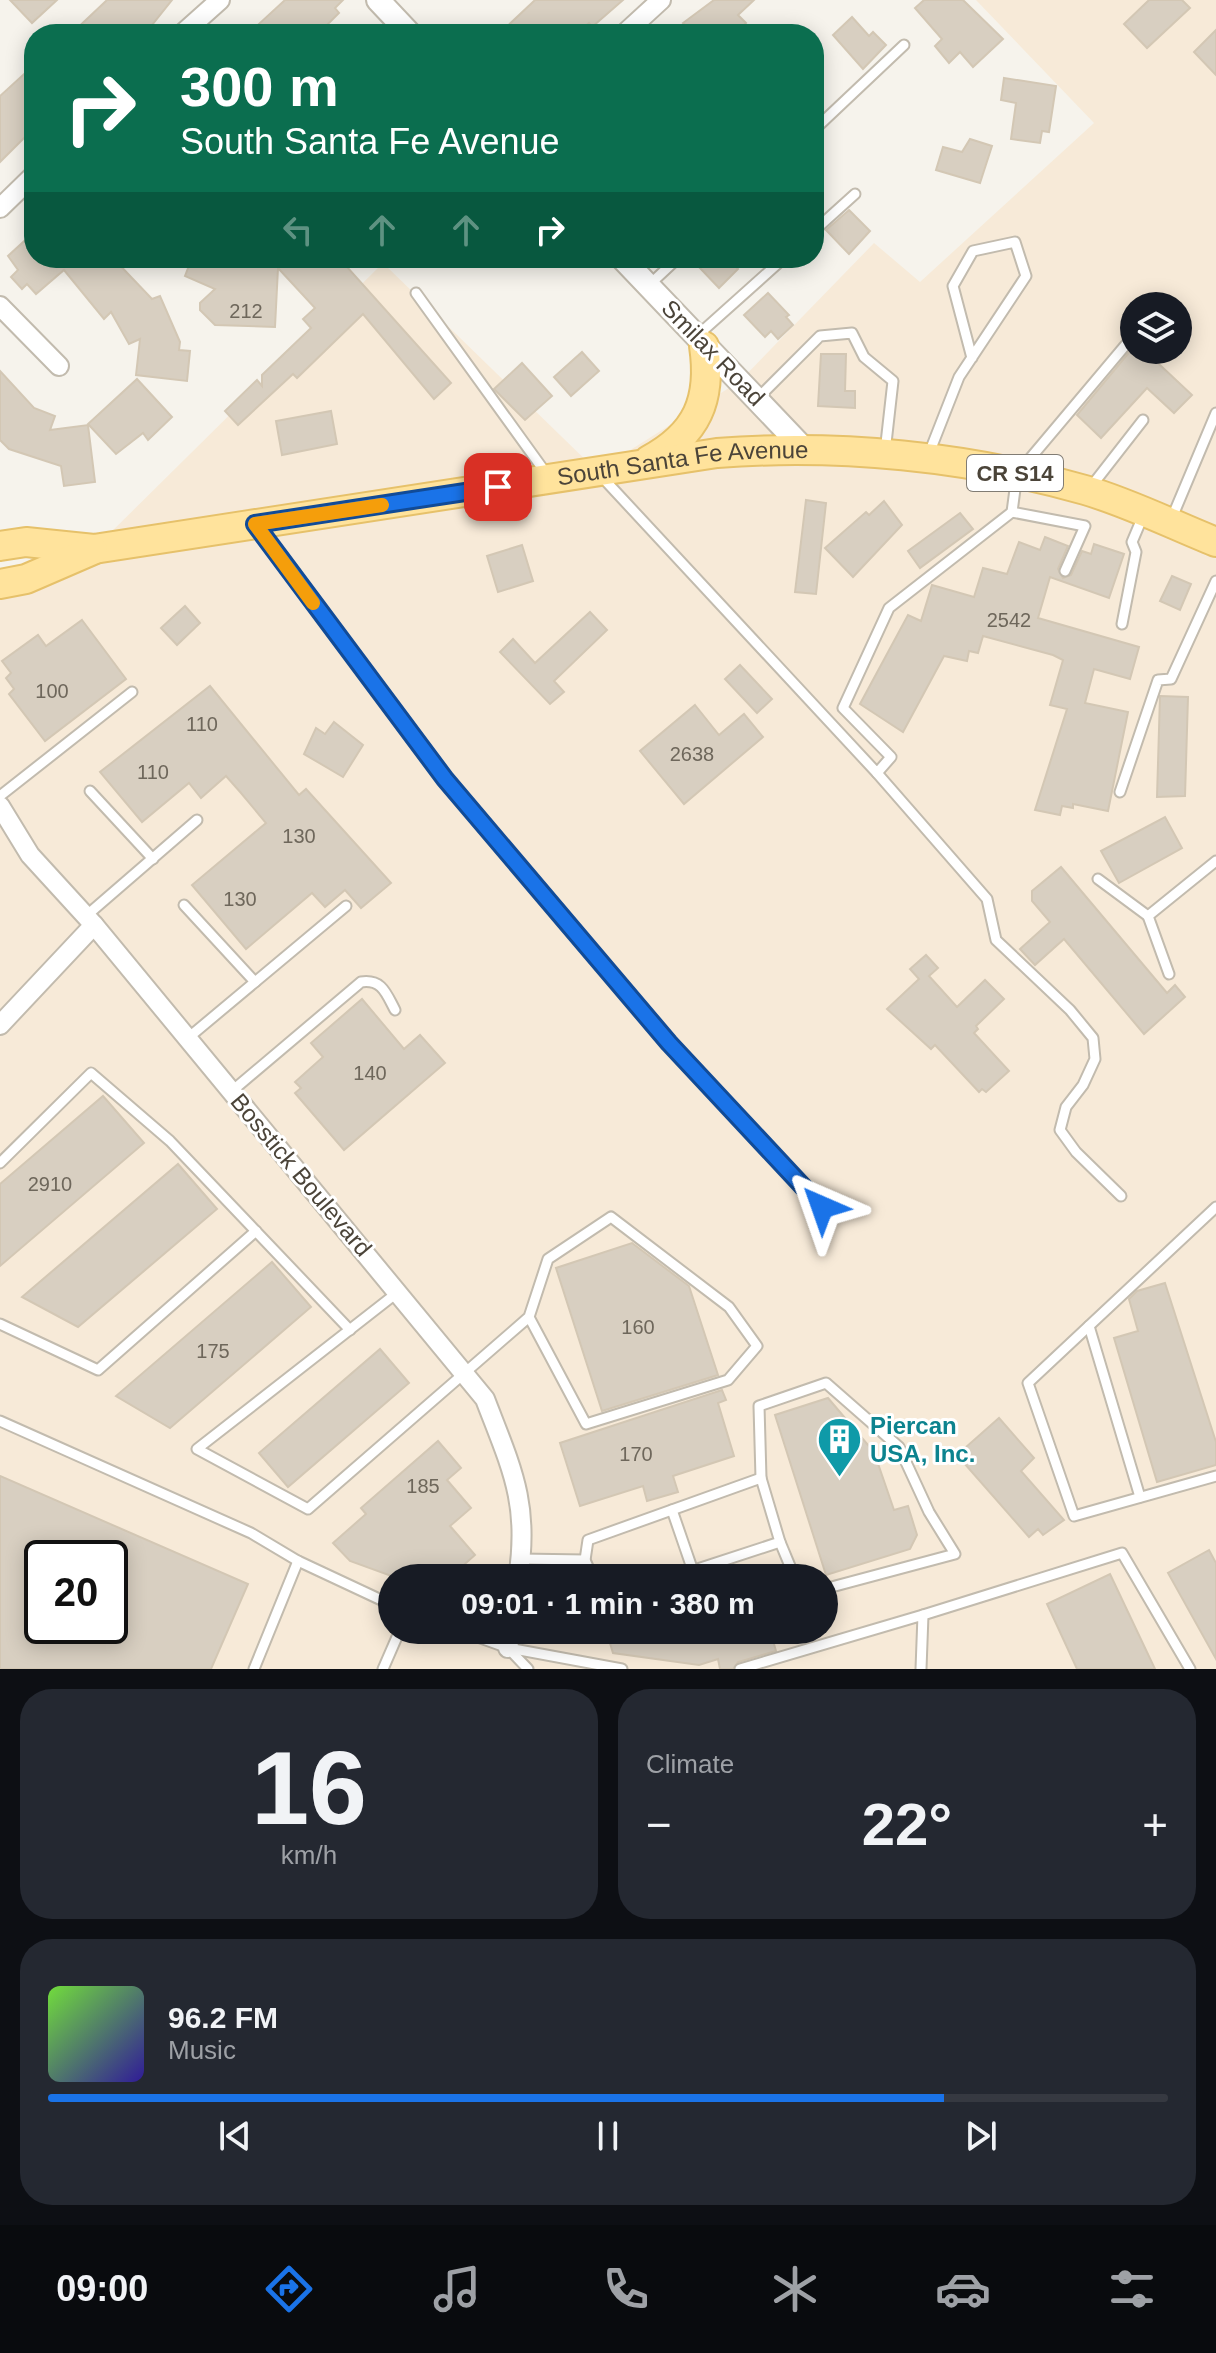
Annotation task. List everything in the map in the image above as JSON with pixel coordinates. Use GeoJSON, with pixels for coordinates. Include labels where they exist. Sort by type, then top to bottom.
{"type":"FeatureCollection","features":[{"type":"Feature","properties":{"kind":"main road"},"geometry":{"type":"LineString","coordinates":[[639,465],[688,433],[704,398],[700,342]]}},
{"type":"Feature","properties":{"kind":"main road","name":"South Santa Fe Avenue"},"geometry":{"type":"LineString","coordinates":[[0,546],[26,542],[94,549],[717,453],[804,449],[974,463],[1088,491],[1216,542]]}},
{"type":"Feature","properties":{"kind":"main road","name":"South Santa Fe Avenue"},"geometry":{"type":"LineString","coordinates":[[0,584],[26,579],[94,549]]}},
{"type":"Feature","properties":{"kind":"street"},"geometry":{"type":"LineString","coordinates":[[193,24],[220,0]]}},
{"type":"Feature","properties":{"kind":"street"},"geometry":{"type":"LineString","coordinates":[[378,0],[401,24]]}},
{"type":"Feature","properties":{"kind":"street"},"geometry":{"type":"LineString","coordinates":[[635,24],[661,0]]}},
{"type":"Feature","properties":{"kind":"street"},"geometry":{"type":"LineString","coordinates":[[0,208],[24,185]]}},
{"type":"Feature","properties":{"kind":"street","name":"Smilax Road"},"geometry":{"type":"LineString","coordinates":[[631,268],[804,449]]}},
{"type":"Feature","properties":{"kind":"street"},"geometry":{"type":"LineString","coordinates":[[0,306],[59,366]]}},
{"type":"Feature","properties":{"kind":"street","name":"Bosstick Boulevard"},"geometry":{"type":"LineString","coordinates":[[0,806],[30,855],[188,1038],[485,1399],[518,1484],[520,1564]]}},
{"type":"Feature","properties":{"kind":"street"},"geometry":{"type":"LineString","coordinates":[[0,1025],[90,921]]}},
{"type":"Feature","properties":{"kind":"lane"},"geometry":{"type":"LineString","coordinates":[[824,121],[904,45]]}},
{"type":"Feature","properties":{"kind":"lane"},"geometry":{"type":"LineString","coordinates":[[824,222],[855,194]]}},
{"type":"Feature","properties":{"kind":"lane"},"geometry":{"type":"LineString","coordinates":[[927,459],[959,377],[972,358],[1026,276],[1015,242],[973,251],[953,286],[972,358]]}},
{"type":"Feature","properties":{"kind":"lane"},"geometry":{"type":"LineString","coordinates":[[648,286],[667,268]]}},
{"type":"Feature","properties":{"kind":"lane"},"geometry":{"type":"LineString","coordinates":[[700,342],[774,268]]}},
{"type":"Feature","properties":{"kind":"lane"},"geometry":{"type":"LineString","coordinates":[[416,293],[550,479]]}},
{"type":"Feature","properties":{"kind":"lane"},"geometry":{"type":"LineString","coordinates":[[757,399],[820,336],[852,333],[864,357],[893,381],[885,456]]}},
{"type":"Feature","properties":{"kind":"lane"},"geometry":{"type":"LineString","coordinates":[[877,773],[891,757],[843,708],[889,608],[1012,512],[1017,474],[1120,352]]}},
{"type":"Feature","properties":{"kind":"lane"},"geometry":{"type":"LineString","coordinates":[[1122,624],[1136,552],[1132,542],[1157,518],[1216,413]]}},
{"type":"Feature","properties":{"kind":"lane"},"geometry":{"type":"LineString","coordinates":[[1088,491],[1143,420]]}},
{"type":"Feature","properties":{"kind":"lane"},"geometry":{"type":"LineString","coordinates":[[597,472],[877,773],[987,899],[996,940],[1070,1010],[1093,1038],[1095,1059],[1083,1085],[1066,1107],[1060,1130],[1076,1152],[1121,1196]]}},
{"type":"Feature","properties":{"kind":"lane"},"geometry":{"type":"LineString","coordinates":[[1012,512],[1085,526],[1065,571]]}},
{"type":"Feature","properties":{"kind":"lane"},"geometry":{"type":"LineString","coordinates":[[255,524],[445,779],[669,1043],[822,1207]]}},
{"type":"Feature","properties":{"kind":"lane"},"geometry":{"type":"LineString","coordinates":[[1120,792],[1158,680],[1171,679],[1216,581]]}},
{"type":"Feature","properties":{"kind":"lane"},"geometry":{"type":"LineString","coordinates":[[0,796],[132,692]]}},
{"type":"Feature","properties":{"kind":"lane"},"geometry":{"type":"LineString","coordinates":[[90,791],[153,859]]}},
{"type":"Feature","properties":{"kind":"lane"},"geometry":{"type":"LineString","coordinates":[[90,921],[197,820]]}},
{"type":"Feature","properties":{"kind":"lane"},"geometry":{"type":"LineString","coordinates":[[1148,916],[1216,861]]}},
{"type":"Feature","properties":{"kind":"lane"},"geometry":{"type":"LineString","coordinates":[[1098,879],[1148,916],[1169,974]]}},
{"type":"Feature","properties":{"kind":"lane"},"geometry":{"type":"LineString","coordinates":[[184,905],[255,982]]}},
{"type":"Feature","properties":{"kind":"lane"},"geometry":{"type":"LineString","coordinates":[[188,1038],[346,906]]}},
{"type":"Feature","properties":{"kind":"lane"},"geometry":{"type":"LineString","coordinates":[[232,1091],[361,982],[373,981],[382,985],[395,1010]]}},
{"type":"Feature","properties":{"kind":"lane"},"geometry":{"type":"LineString","coordinates":[[0,1163],[91,1073],[170,1141],[350,1330]]}},
{"type":"Feature","properties":{"kind":"lane"},"geometry":{"type":"LineString","coordinates":[[1216,1207],[1028,1383],[1074,1516],[1216,1476]]}},
{"type":"Feature","properties":{"kind":"lane"},"geometry":{"type":"LineString","coordinates":[[398,1292],[197,1449],[308,1509],[529,1317],[548,1259],[611,1217],[729,1307],[757,1346],[728,1380],[586,1424],[529,1317]]}},
{"type":"Feature","properties":{"kind":"lane"},"geometry":{"type":"LineString","coordinates":[[0,1324],[98,1370],[256,1231]]}},
{"type":"Feature","properties":{"kind":"lane"},"geometry":{"type":"LineString","coordinates":[[1089,1326],[1140,1497]]}},
{"type":"Feature","properties":{"kind":"lane"},"geometry":{"type":"LineString","coordinates":[[789,1564],[761,1478],[759,1406],[826,1383],[899,1447],[929,1512],[955,1554],[838,1585]]}},
{"type":"Feature","properties":{"kind":"lane"},"geometry":{"type":"LineString","coordinates":[[0,1421],[251,1533],[298,1561],[378,1598]]}},
{"type":"Feature","properties":{"kind":"lane"},"geometry":{"type":"LineString","coordinates":[[587,1564],[588,1540],[761,1478]]}},
{"type":"Feature","properties":{"kind":"lane"},"geometry":{"type":"LineString","coordinates":[[672,1510],[691,1564]]}},
{"type":"Feature","properties":{"kind":"lane"},"geometry":{"type":"LineString","coordinates":[[714,1564],[780,1542]]}},
{"type":"Feature","properties":{"kind":"lane"},"geometry":{"type":"LineString","coordinates":[[740,1669],[1122,1553],[1190,1669]]}},
{"type":"Feature","properties":{"kind":"lane"},"geometry":{"type":"LineString","coordinates":[[556,1564],[585,1560]]}},
{"type":"Feature","properties":{"kind":"lane"},"geometry":{"type":"LineString","coordinates":[[254,1669],[298,1561]]}},
{"type":"Feature","properties":{"kind":"lane"},"geometry":{"type":"LineString","coordinates":[[921,1669],[923,1615]]}},
{"type":"Feature","properties":{"kind":"lane"},"geometry":{"type":"LineString","coordinates":[[383,1669],[394,1644]]}},
{"type":"Feature","properties":{"kind":"lane"},"geometry":{"type":"LineString","coordinates":[[512,1644],[528,1669]]}},
{"type":"Feature","properties":{"kind":"lane"},"geometry":{"type":"LineString","coordinates":[[528,1644],[622,1669]]}},
{"type":"Feature","properties":{"kind":"shaded area"},"geometry":{"type":"Polygon","coordinates":[[[976,0],[1216,0],[1216,1669],[0,1669],[0,574],[94,549],[378,268],[388,268],[597,471],[740,381],[874,243],[920,282],[1094,123],[976,0]]]}},
{"type":"Feature","properties":{"kind":"building"},"geometry":{"type":"Polygon","coordinates":[[[10,0],[57,0],[32,23],[10,0]]]}},
{"type":"Feature","properties":{"kind":"building"},"geometry":{"type":"Polygon","coordinates":[[[107,0],[172,0],[153,24],[82,24],[107,0]]]}},
{"type":"Feature","properties":{"kind":"building"},"geometry":{"type":"Polygon","coordinates":[[[285,0],[343,0],[335,8],[339,13],[328,24],[259,24],[285,0]]]}},
{"type":"Feature","properties":{"kind":"building"},"geometry":{"type":"Polygon","coordinates":[[[535,0],[623,0],[595,24],[510,24],[535,0]]]}},
{"type":"Feature","properties":{"kind":"building"},"geometry":{"type":"Polygon","coordinates":[[[714,0],[754,0],[738,15],[745,24],[683,23],[714,0]]]}},
{"type":"Feature","properties":{"kind":"building"},"geometry":{"type":"Polygon","coordinates":[[[924,0],[963,0],[1003,39],[973,67],[960,52],[949,63],[935,46],[942,39],[915,8],[924,0]]]}},
{"type":"Feature","properties":{"kind":"building"},"geometry":{"type":"Polygon","coordinates":[[[1149,0],[1182,0],[1190,8],[1147,48],[1124,24],[1149,0]]]}},
{"type":"Feature","properties":{"kind":"building"},"geometry":{"type":"Polygon","coordinates":[[[852,17],[869,36],[873,32],[886,45],[863,69],[833,35],[852,17]]]}},
{"type":"Feature","properties":{"kind":"building"},"geometry":{"type":"Polygon","coordinates":[[[1216,30],[1216,75],[1194,52],[1216,30]]]}},
{"type":"Feature","properties":{"kind":"building"},"geometry":{"type":"Polygon","coordinates":[[[24,74],[24,138],[0,162],[0,96],[24,74]]]}},
{"type":"Feature","properties":{"kind":"building"},"geometry":{"type":"Polygon","coordinates":[[[1004,78],[1056,86],[1049,132],[1042,131],[1040,143],[1011,139],[1016,103],[1001,100],[1004,78]]]}},
{"type":"Feature","properties":{"kind":"building"},"geometry":{"type":"Polygon","coordinates":[[[970,139],[992,146],[980,183],[936,170],[943,147],[962,152],[970,139]]]}},
{"type":"Feature","properties":{"kind":"building"},"geometry":{"type":"Polygon","coordinates":[[[849,210],[870,231],[849,254],[826,230],[849,210]]]}},
{"type":"Feature","properties":{"kind":"building"},"geometry":{"type":"Polygon","coordinates":[[[24,241],[24,268],[123,268],[152,299],[160,296],[180,342],[179,350],[190,351],[187,381],[136,375],[140,339],[129,344],[111,312],[104,319],[64,270],[36,294],[27,284],[22,289],[11,277],[18,270],[8,256],[24,241]]]}},
{"type":"Feature","properties":{"kind":"building"},"geometry":{"type":"Polygon","coordinates":[[[188,268],[278,268],[275,327],[215,325],[200,310],[200,303],[215,289],[185,276],[188,268]]]}},
{"type":"Feature","properties":{"kind":"building"},"geometry":{"type":"Polygon","coordinates":[[[278,268],[348,268],[451,383],[434,399],[363,314],[297,378],[293,374],[238,425],[225,411],[257,380],[262,386],[262,375],[311,328],[303,319],[315,308],[278,268]]]}},
{"type":"Feature","properties":{"kind":"building"},"geometry":{"type":"Polygon","coordinates":[[[700,268],[737,268],[719,288],[700,268]]]}},
{"type":"Feature","properties":{"kind":"building"},"geometry":{"type":"Polygon","coordinates":[[[768,293],[789,315],[786,317],[793,325],[778,339],[771,331],[765,337],[744,315],[768,293]]]}},
{"type":"Feature","properties":{"kind":"building"},"geometry":{"type":"Polygon","coordinates":[[[582,352],[599,371],[571,396],[554,377],[582,352]]]}},
{"type":"Feature","properties":{"kind":"building"},"geometry":{"type":"Polygon","coordinates":[[[821,354],[846,354],[845,391],[855,391],[855,408],[818,406],[821,354]]]}},
{"type":"Feature","properties":{"kind":"building"},"geometry":{"type":"Polygon","coordinates":[[[522,363],[552,396],[525,420],[494,389],[522,363]]]}},
{"type":"Feature","properties":{"kind":"building"},"geometry":{"type":"Polygon","coordinates":[[[1120,363],[1159,364],[1192,395],[1174,413],[1147,388],[1101,438],[1077,415],[1120,363]]]}},
{"type":"Feature","properties":{"kind":"building"},"geometry":{"type":"Polygon","coordinates":[[[0,371],[34,408],[55,416],[50,430],[88,425],[95,482],[64,486],[61,466],[9,449],[0,440],[0,371]]]}},
{"type":"Feature","properties":{"kind":"building"},"geometry":{"type":"Polygon","coordinates":[[[137,379],[172,417],[148,440],[143,433],[116,454],[88,424],[137,379]]]}},
{"type":"Feature","properties":{"kind":"building"},"geometry":{"type":"Polygon","coordinates":[[[331,411],[337,444],[282,455],[276,421],[331,411]]]}},
{"type":"Feature","properties":{"kind":"building"},"geometry":{"type":"Polygon","coordinates":[[[806,500],[826,503],[816,594],[795,592],[806,500]]]}},
{"type":"Feature","properties":{"kind":"building"},"geometry":{"type":"Polygon","coordinates":[[[884,501],[902,525],[853,577],[825,548],[866,512],[869,515],[884,501]]]}},
{"type":"Feature","properties":{"kind":"building"},"geometry":{"type":"Polygon","coordinates":[[[960,513],[973,529],[920,568],[908,551],[960,513]]]}},
{"type":"Feature","properties":{"kind":"building"},"geometry":{"type":"Polygon","coordinates":[[[1045,537],[1068,546],[1058,569],[1063,578],[1071,575],[1082,551],[1091,554],[1094,544],[1124,554],[1109,598],[1050,577],[1038,618],[1139,647],[1130,679],[1094,669],[1085,703],[1128,712],[1108,811],[1073,804],[1073,808],[1062,806],[1060,815],[1035,810],[1067,709],[1050,705],[1063,660],[1053,655],[983,636],[978,653],[969,651],[967,661],[944,656],[903,732],[860,704],[908,615],[921,621],[932,585],[974,597],[983,568],[1007,574],[1019,542],[1040,550],[1045,537]]]}},
{"type":"Feature","properties":{"kind":"building"},"geometry":{"type":"Polygon","coordinates":[[[522,545],[533,581],[498,592],[487,556],[522,545]]]}},
{"type":"Feature","properties":{"kind":"building"},"geometry":{"type":"Polygon","coordinates":[[[1172,576],[1191,584],[1180,610],[1160,601],[1172,576]]]}},
{"type":"Feature","properties":{"kind":"building"},"geometry":{"type":"Polygon","coordinates":[[[185,606],[200,623],[177,645],[161,628],[185,606]]]}},
{"type":"Feature","properties":{"kind":"building"},"geometry":{"type":"Polygon","coordinates":[[[590,612],[607,630],[554,681],[564,692],[550,704],[500,652],[513,639],[535,663],[590,612]]]}},
{"type":"Feature","properties":{"kind":"building"},"geometry":{"type":"Polygon","coordinates":[[[82,620],[126,679],[45,741],[9,694],[14,689],[6,678],[11,673],[2,661],[38,635],[46,646],[82,620]]]}},
{"type":"Feature","properties":{"kind":"building"},"geometry":{"type":"Polygon","coordinates":[[[740,665],[772,699],[757,713],[725,679],[740,665]]]}},
{"type":"Feature","properties":{"kind":"building"},"geometry":{"type":"Polygon","coordinates":[[[210,686],[299,795],[306,789],[391,883],[361,908],[345,890],[325,907],[312,893],[246,949],[192,885],[266,823],[226,776],[201,798],[189,783],[142,822],[100,772],[210,686]]]}},
{"type":"Feature","properties":{"kind":"building"},"geometry":{"type":"Polygon","coordinates":[[[1160,696],[1188,697],[1185,796],[1157,797],[1160,696]]]}},
{"type":"Feature","properties":{"kind":"building"},"geometry":{"type":"Polygon","coordinates":[[[695,705],[719,735],[744,714],[763,737],[684,804],[640,751],[695,705]]]}},
{"type":"Feature","properties":{"kind":"building"},"geometry":{"type":"Polygon","coordinates":[[[334,722],[363,745],[343,777],[304,754],[316,728],[325,734],[334,722]]]}},
{"type":"Feature","properties":{"kind":"building"},"geometry":{"type":"Polygon","coordinates":[[[1165,817],[1182,848],[1119,883],[1101,851],[1165,817]]]}},
{"type":"Feature","properties":{"kind":"building"},"geometry":{"type":"Polygon","coordinates":[[[1061,867],[1167,993],[1175,985],[1185,997],[1144,1034],[1064,939],[1035,965],[1020,949],[1050,922],[1032,901],[1032,891],[1061,867]]]}},
{"type":"Feature","properties":{"kind":"building"},"geometry":{"type":"Polygon","coordinates":[[[926,955],[938,968],[929,976],[957,1007],[985,980],[1004,999],[976,1026],[978,1029],[974,1033],[1009,1071],[986,1092],[982,1089],[979,1092],[935,1045],[931,1049],[887,1009],[919,979],[910,969],[926,955]]]}},
{"type":"Feature","properties":{"kind":"building"},"geometry":{"type":"Polygon","coordinates":[[[362,999],[404,1049],[420,1035],[445,1063],[344,1150],[295,1093],[301,1088],[295,1082],[323,1057],[311,1043],[362,999]]]}},
{"type":"Feature","properties":{"kind":"building"},"geometry":{"type":"Polygon","coordinates":[[[103,1096],[144,1143],[0,1266],[0,1184],[103,1096]]]}},
{"type":"Feature","properties":{"kind":"building"},"geometry":{"type":"Polygon","coordinates":[[[178,1164],[217,1209],[78,1327],[22,1297],[178,1164]]]}},
{"type":"Feature","properties":{"kind":"building"},"geometry":{"type":"Polygon","coordinates":[[[632,1243],[689,1286],[718,1375],[602,1411],[556,1268],[632,1243]]]}},
{"type":"Feature","properties":{"kind":"building"},"geometry":{"type":"Polygon","coordinates":[[[272,1262],[311,1307],[170,1428],[116,1396],[272,1262]]]}},
{"type":"Feature","properties":{"kind":"building"},"geometry":{"type":"Polygon","coordinates":[[[1165,1283],[1216,1442],[1216,1465],[1157,1482],[1114,1338],[1138,1331],[1129,1299],[1137,1291],[1165,1283]]]}},
{"type":"Feature","properties":{"kind":"building"},"geometry":{"type":"Polygon","coordinates":[[[380,1349],[409,1383],[288,1487],[259,1453],[380,1349]]]}},
{"type":"Feature","properties":{"kind":"building"},"geometry":{"type":"Polygon","coordinates":[[[722,1390],[726,1400],[718,1403],[734,1456],[673,1476],[678,1492],[647,1501],[643,1486],[580,1506],[560,1443],[722,1390]]]}},
{"type":"Feature","properties":{"kind":"building","name":"Piercan USA, Inc."},"geometry":{"type":"Polygon","coordinates":[[[828,1398],[874,1452],[894,1510],[908,1506],[917,1535],[910,1549],[838,1571],[838,1564],[822,1564],[775,1415],[828,1398]]]}},
{"type":"Feature","properties":{"kind":"building"},"geometry":{"type":"Polygon","coordinates":[[[999,1418],[1034,1458],[1021,1471],[1064,1520],[1043,1535],[1038,1529],[1029,1537],[957,1455],[999,1418]]]}},
{"type":"Feature","properties":{"kind":"building"},"geometry":{"type":"Polygon","coordinates":[[[438,1441],[461,1468],[447,1480],[471,1508],[450,1526],[475,1555],[465,1564],[378,1564],[378,1571],[350,1561],[333,1543],[366,1514],[361,1508],[438,1441]]]}},
{"type":"Feature","properties":{"kind":"building"},"geometry":{"type":"Polygon","coordinates":[[[0,1476],[248,1584],[211,1669],[0,1669],[0,1476]]]}},
{"type":"Feature","properties":{"kind":"building"},"geometry":{"type":"Polygon","coordinates":[[[1209,1550],[1216,1563],[1216,1659],[1168,1573],[1209,1550]]]}},
{"type":"Feature","properties":{"kind":"building"},"geometry":{"type":"Polygon","coordinates":[[[1110,1574],[1155,1669],[1077,1669],[1047,1604],[1110,1574]]]}},
{"type":"Feature","properties":{"kind":"building"},"geometry":{"type":"Polygon","coordinates":[[[610,1644],[774,1644],[776,1651],[738,1662],[733,1669],[720,1669],[718,1659],[699,1665],[613,1653],[610,1644]]]}},
{"type":"Feature","properties":{"kind":"slow traffic"},"geometry":{"type":"LineString","coordinates":[[313,603],[255,524],[382,505]]}},
{"type":"Feature","properties":{"kind":"place","name":"Piercan USA, Inc."},"geometry":{"type":"Point","coordinates":[839,1479]}},
{"type":"Feature","properties":{"kind":"route"},"geometry":{"type":"LineString","coordinates":[[498,487],[255,524],[445,779],[669,1043],[822,1207]]}}]}
